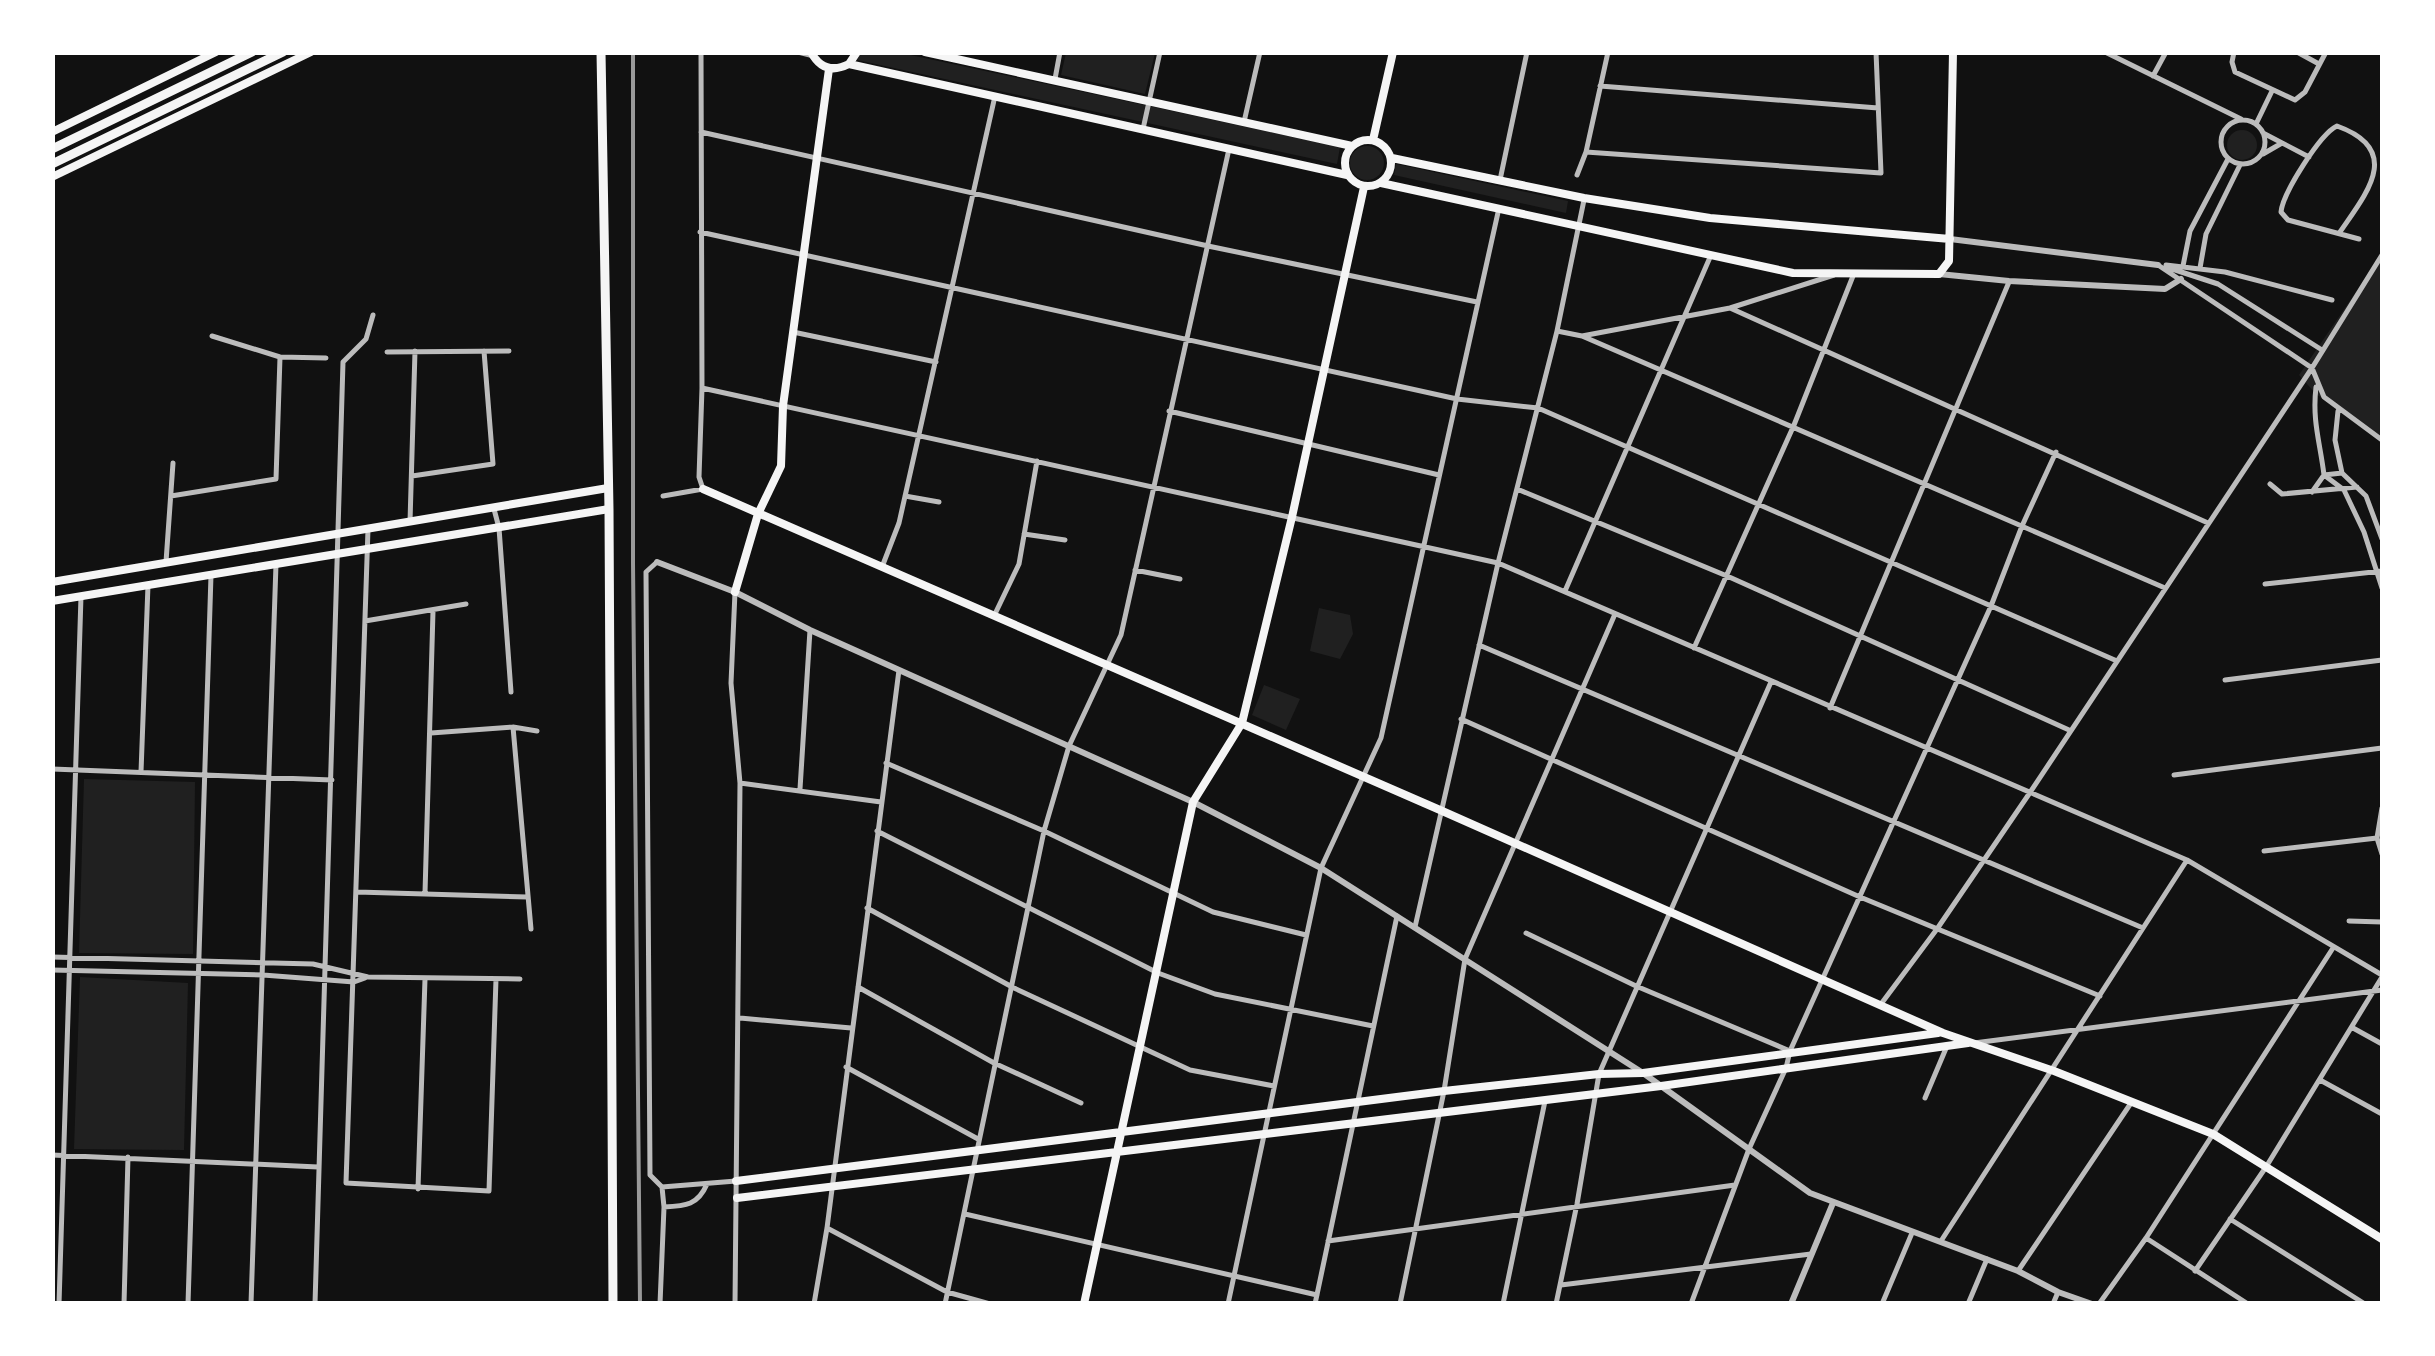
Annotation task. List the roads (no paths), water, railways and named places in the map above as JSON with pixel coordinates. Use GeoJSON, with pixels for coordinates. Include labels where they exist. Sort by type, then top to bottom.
{"type":"FeatureCollection","features":[{"type":"Feature","properties":{"kind":"main road"},"geometry":{"type":"LineString","coordinates":[[52,132],[216,52]]}},
{"type":"Feature","properties":{"kind":"main road"},"geometry":{"type":"LineString","coordinates":[[52,149],[252,52]]}},
{"type":"Feature","properties":{"kind":"main road"},"geometry":{"type":"LineString","coordinates":[[52,164],[282,52]]}},
{"type":"Feature","properties":{"kind":"main road"},"geometry":{"type":"LineString","coordinates":[[52,177],[311,52]]}},
{"type":"Feature","properties":{"kind":"main road"},"geometry":{"type":"LineString","coordinates":[[600,52],[609,509],[613,1304]]}},
{"type":"Feature","properties":{"kind":"main road"},"geometry":{"type":"LineString","coordinates":[[850,64],[857,52]]}},
{"type":"Feature","properties":{"kind":"main road"},"geometry":{"type":"LineString","coordinates":[[925,52],[960,56],[1054,81],[1352,146]]}},
{"type":"Feature","properties":{"kind":"main road"},"geometry":{"type":"LineString","coordinates":[[1373,140],[1393,52]]}},
{"type":"Feature","properties":{"kind":"main road"},"geometry":{"type":"LineString","coordinates":[[812,54],[829,69],[850,64],[1347,175],[1364,187],[1381,184],[1499,207],[1793,273],[1853,276],[1939,274],[1949,261],[1953,52]]}},
{"type":"Feature","properties":{"kind":"main road"},"geometry":{"type":"LineString","coordinates":[[735,592],[758,514],[781,466],[783,406],[829,69]]}},
{"type":"Feature","properties":{"kind":"main road"},"geometry":{"type":"LineString","coordinates":[[1347,175],[1346,154],[1362,140],[1373,140],[1385,146],[1392,158],[1390,172],[1381,184]]}},
{"type":"Feature","properties":{"kind":"main road"},"geometry":{"type":"LineString","coordinates":[[1392,158],[1584,198],[1710,218],[1950,239]]}},
{"type":"Feature","properties":{"kind":"main road"},"geometry":{"type":"LineString","coordinates":[[1084,1304],[1193,802],[1242,723],[1292,518],[1364,187]]}},
{"type":"Feature","properties":{"kind":"main road"},"geometry":{"type":"LineString","coordinates":[[52,582],[608,488]]}},
{"type":"Feature","properties":{"kind":"main road"},"geometry":{"type":"LineString","coordinates":[[703,489],[1943,1033],[2054,1070],[2214,1134],[2382,1240]]}},
{"type":"Feature","properties":{"kind":"main road"},"geometry":{"type":"LineString","coordinates":[[52,601],[609,509]]}},
{"type":"Feature","properties":{"kind":"main road"},"geometry":{"type":"LineString","coordinates":[[736,1181],[1444,1091],[1643,1073],[1943,1033]]}},
{"type":"Feature","properties":{"kind":"main road"},"geometry":{"type":"LineString","coordinates":[[737,1198],[1440,1114],[1974,1043]]}},
{"type":"Feature","properties":{"kind":"street"},"geometry":{"type":"LineString","coordinates":[[663,496],[703,489],[699,477],[701,52]]}},
{"type":"Feature","properties":{"kind":"street"},"geometry":{"type":"LineString","coordinates":[[800,52],[812,54]]}},
{"type":"Feature","properties":{"kind":"street"},"geometry":{"type":"LineString","coordinates":[[1054,81],[1060,52]]}},
{"type":"Feature","properties":{"kind":"street"},"geometry":{"type":"LineString","coordinates":[[1142,129],[1160,52]]}},
{"type":"Feature","properties":{"kind":"street"},"geometry":{"type":"LineString","coordinates":[[1244,122],[1260,52]]}},
{"type":"Feature","properties":{"kind":"street"},"geometry":{"type":"LineString","coordinates":[[1500,180],[1527,52]]}},
{"type":"Feature","properties":{"kind":"street"},"geometry":{"type":"LineString","coordinates":[[1577,174],[1586,152],[1608,52]]}},
{"type":"Feature","properties":{"kind":"street"},"geometry":{"type":"LineString","coordinates":[[1586,152],[1882,173],[1876,52]]}},
{"type":"Feature","properties":{"kind":"street"},"geometry":{"type":"LineString","coordinates":[[2105,52],[2240,120],[2256,124],[2263,132],[2309,157]]}},
{"type":"Feature","properties":{"kind":"street"},"geometry":{"type":"LineString","coordinates":[[2153,76],[2166,52]]}},
{"type":"Feature","properties":{"kind":"street"},"geometry":{"type":"LineString","coordinates":[[2234,52],[2235,72],[2290,100],[2299,98],[2326,52]]}},
{"type":"Feature","properties":{"kind":"street"},"geometry":{"type":"LineString","coordinates":[[2297,52],[2319,64]]}},
{"type":"Feature","properties":{"kind":"street"},"geometry":{"type":"LineString","coordinates":[[1600,86],[1878,108]]}},
{"type":"Feature","properties":{"kind":"street"},"geometry":{"type":"LineString","coordinates":[[2256,124],[2272,91]]}},
{"type":"Feature","properties":{"kind":"street"},"geometry":{"type":"LineString","coordinates":[[882,567],[899,523],[995,96]]}},
{"type":"Feature","properties":{"kind":"street"},"geometry":{"type":"LineString","coordinates":[[2222,110],[2227,126]]}},
{"type":"Feature","properties":{"kind":"street"},"geometry":{"type":"LineString","coordinates":[[2240,120],[2222,132],[2220,146],[2228,159],[2241,164]]}},
{"type":"Feature","properties":{"kind":"street"},"geometry":{"type":"LineString","coordinates":[[2340,232],[2371,186],[2376,170],[2368,144],[2337,126],[2329,130],[2309,157],[2283,201],[2281,212],[2288,220],[2359,239]]}},
{"type":"Feature","properties":{"kind":"street"},"geometry":{"type":"LineString","coordinates":[[701,132],[1208,246],[1478,302]]}},
{"type":"Feature","properties":{"kind":"street"},"geometry":{"type":"LineString","coordinates":[[2261,155],[2263,132]]}},
{"type":"Feature","properties":{"kind":"street"},"geometry":{"type":"LineString","coordinates":[[2200,268],[2206,234],[2241,164],[2282,142]]}},
{"type":"Feature","properties":{"kind":"street"},"geometry":{"type":"LineString","coordinates":[[945,1304],[1044,832],[1068,746],[1121,635],[1229,148]]}},
{"type":"Feature","properties":{"kind":"street"},"geometry":{"type":"LineString","coordinates":[[2183,266],[2190,232],[2228,159]]}},
{"type":"Feature","properties":{"kind":"street"},"geometry":{"type":"LineString","coordinates":[[1414,927],[1498,563],[1557,331],[1584,198]]}},
{"type":"Feature","properties":{"kind":"street"},"geometry":{"type":"LineString","coordinates":[[1228,1304],[1322,868],[1381,738],[1499,207]]}},
{"type":"Feature","properties":{"kind":"street"},"geometry":{"type":"LineString","coordinates":[[700,232],[1456,399],[1538,408],[2117,661]]}},
{"type":"Feature","properties":{"kind":"street"},"geometry":{"type":"LineString","coordinates":[[1950,239],[2200,268],[2332,300]]}},
{"type":"Feature","properties":{"kind":"street"},"geometry":{"type":"LineString","coordinates":[[1565,592],[1711,255]]}},
{"type":"Feature","properties":{"kind":"street"},"geometry":{"type":"LineString","coordinates":[[1880,1005],[1938,929],[2030,794],[2312,368],[2382,255]]}},
{"type":"Feature","properties":{"kind":"street"},"geometry":{"type":"LineString","coordinates":[[2158,265],[2312,368],[2316,384],[2314,426],[2324,475],[2312,492]]}},
{"type":"Feature","properties":{"kind":"street"},"geometry":{"type":"LineString","coordinates":[[2158,265],[2218,284],[2322,350]]}},
{"type":"Feature","properties":{"kind":"street"},"geometry":{"type":"LineString","coordinates":[[1939,274],[2166,288],[2181,279]]}},
{"type":"Feature","properties":{"kind":"street"},"geometry":{"type":"LineString","coordinates":[[1582,336],[1730,308],[1834,276]]}},
{"type":"Feature","properties":{"kind":"street"},"geometry":{"type":"LineString","coordinates":[[1694,648],[1794,425],[1853,276]]}},
{"type":"Feature","properties":{"kind":"street"},"geometry":{"type":"LineString","coordinates":[[1830,708],[2009,281]]}},
{"type":"Feature","properties":{"kind":"street"},"geometry":{"type":"LineString","coordinates":[[1730,308],[2208,523]]}},
{"type":"Feature","properties":{"kind":"street"},"geometry":{"type":"LineString","coordinates":[[314,1304],[343,362],[366,340],[373,314]]}},
{"type":"Feature","properties":{"kind":"street"},"geometry":{"type":"LineString","coordinates":[[1557,331],[1582,336],[1794,425],[2165,588]]}},
{"type":"Feature","properties":{"kind":"street"},"geometry":{"type":"LineString","coordinates":[[793,332],[936,362]]}},
{"type":"Feature","properties":{"kind":"street"},"geometry":{"type":"LineString","coordinates":[[212,336],[280,357],[326,358]]}},
{"type":"Feature","properties":{"kind":"street"},"geometry":{"type":"LineString","coordinates":[[412,476],[494,464],[484,351]]}},
{"type":"Feature","properties":{"kind":"street"},"geometry":{"type":"LineString","coordinates":[[387,352],[510,351]]}},
{"type":"Feature","properties":{"kind":"street"},"geometry":{"type":"LineString","coordinates":[[410,522],[416,352]]}},
{"type":"Feature","properties":{"kind":"street"},"geometry":{"type":"LineString","coordinates":[[171,496],[276,478],[280,357]]}},
{"type":"Feature","properties":{"kind":"street"},"geometry":{"type":"LineString","coordinates":[[2316,384],[2338,409],[2382,440]]}},
{"type":"Feature","properties":{"kind":"street"},"geometry":{"type":"LineString","coordinates":[[702,388],[1498,563],[2187,860],[2382,976],[2379,990],[2195,1271]]}},
{"type":"Feature","properties":{"kind":"street"},"geometry":{"type":"LineString","coordinates":[[2338,409],[2335,440],[2342,473],[2366,496],[2382,539]]}},
{"type":"Feature","properties":{"kind":"street"},"geometry":{"type":"LineString","coordinates":[[1170,412],[1440,475]]}},
{"type":"Feature","properties":{"kind":"street"},"geometry":{"type":"LineString","coordinates":[[2320,442],[2335,440]]}},
{"type":"Feature","properties":{"kind":"street"},"geometry":{"type":"LineString","coordinates":[[1691,1304],[1790,1051],[1991,606],[2056,452]]}},
{"type":"Feature","properties":{"kind":"street"},"geometry":{"type":"LineString","coordinates":[[994,616],[1018,564],[1037,461]]}},
{"type":"Feature","properties":{"kind":"street"},"geometry":{"type":"LineString","coordinates":[[166,562],[173,464]]}},
{"type":"Feature","properties":{"kind":"street"},"geometry":{"type":"LineString","coordinates":[[2324,475],[2342,473]]}},
{"type":"Feature","properties":{"kind":"street"},"geometry":{"type":"LineString","coordinates":[[2324,475],[2344,490],[2380,572],[2382,588]]}},
{"type":"Feature","properties":{"kind":"street"},"geometry":{"type":"LineString","coordinates":[[2270,484],[2282,494],[2357,487]]}},
{"type":"Feature","properties":{"kind":"street"},"geometry":{"type":"LineString","coordinates":[[1517,489],[1727,576],[2070,730]]}},
{"type":"Feature","properties":{"kind":"street"},"geometry":{"type":"LineString","coordinates":[[905,496],[939,502]]}},
{"type":"Feature","properties":{"kind":"street"},"geometry":{"type":"LineString","coordinates":[[494,509],[499,528],[512,692]]}},
{"type":"Feature","properties":{"kind":"street"},"geometry":{"type":"LineString","coordinates":[[368,529],[346,1183],[488,1192],[496,979]]}},
{"type":"Feature","properties":{"kind":"street"},"geometry":{"type":"LineString","coordinates":[[1024,534],[1065,540]]}},
{"type":"Feature","properties":{"kind":"street"},"geometry":{"type":"LineString","coordinates":[[660,1304],[664,1207],[662,1187],[650,1175],[646,572],[658,562],[735,592],[810,630],[1193,802],[1322,868],[1643,1073],[1810,1192],[2096,1304],[2146,1238],[2333,948]]}},
{"type":"Feature","properties":{"kind":"street"},"geometry":{"type":"LineString","coordinates":[[251,1304],[276,564]]}},
{"type":"Feature","properties":{"kind":"street"},"geometry":{"type":"LineString","coordinates":[[1135,570],[1180,579]]}},
{"type":"Feature","properties":{"kind":"street"},"geometry":{"type":"LineString","coordinates":[[2265,584],[2380,572]]}},
{"type":"Feature","properties":{"kind":"street"},"geometry":{"type":"LineString","coordinates":[[188,1304],[210,574]]}},
{"type":"Feature","properties":{"kind":"street"},"geometry":{"type":"LineString","coordinates":[[141,773],[148,585]]}},
{"type":"Feature","properties":{"kind":"street"},"geometry":{"type":"LineString","coordinates":[[734,1304],[740,783],[732,684],[735,592]]}},
{"type":"Feature","properties":{"kind":"street"},"geometry":{"type":"LineString","coordinates":[[59,1304],[80,596]]}},
{"type":"Feature","properties":{"kind":"street"},"geometry":{"type":"LineString","coordinates":[[365,621],[466,604]]}},
{"type":"Feature","properties":{"kind":"street"},"geometry":{"type":"LineString","coordinates":[[425,892],[433,611]]}},
{"type":"Feature","properties":{"kind":"street"},"geometry":{"type":"LineString","coordinates":[[1400,1304],[1440,1114],[1465,959],[1616,614]]}},
{"type":"Feature","properties":{"kind":"street"},"geometry":{"type":"LineString","coordinates":[[800,790],[810,630]]}},
{"type":"Feature","properties":{"kind":"street"},"geometry":{"type":"LineString","coordinates":[[1479,645],[2143,928]]}},
{"type":"Feature","properties":{"kind":"street"},"geometry":{"type":"LineString","coordinates":[[2225,680],[2382,660]]}},
{"type":"Feature","properties":{"kind":"street"},"geometry":{"type":"LineString","coordinates":[[814,1304],[899,670]]}},
{"type":"Feature","properties":{"kind":"street"},"geometry":{"type":"LineString","coordinates":[[1556,1304],[1578,1204],[1599,1074],[1771,682]]}},
{"type":"Feature","properties":{"kind":"street"},"geometry":{"type":"LineString","coordinates":[[1462,719],[1860,897],[2100,996]]}},
{"type":"Feature","properties":{"kind":"street"},"geometry":{"type":"LineString","coordinates":[[513,728],[531,929]]}},
{"type":"Feature","properties":{"kind":"street"},"geometry":{"type":"LineString","coordinates":[[430,733],[537,730]]}},
{"type":"Feature","properties":{"kind":"street"},"geometry":{"type":"LineString","coordinates":[[2174,775],[2382,748]]}},
{"type":"Feature","properties":{"kind":"street"},"geometry":{"type":"LineString","coordinates":[[886,762],[1213,912],[1306,935]]}},
{"type":"Feature","properties":{"kind":"street"},"geometry":{"type":"LineString","coordinates":[[52,770],[332,780]]}},
{"type":"Feature","properties":{"kind":"street"},"geometry":{"type":"LineString","coordinates":[[740,783],[881,802]]}},
{"type":"Feature","properties":{"kind":"street"},"geometry":{"type":"LineString","coordinates":[[2382,808],[2377,838],[2382,854]]}},
{"type":"Feature","properties":{"kind":"street"},"geometry":{"type":"LineString","coordinates":[[877,831],[1158,973],[1215,994],[1373,1026]]}},
{"type":"Feature","properties":{"kind":"street"},"geometry":{"type":"LineString","coordinates":[[2264,851],[2377,838]]}},
{"type":"Feature","properties":{"kind":"street"},"geometry":{"type":"LineString","coordinates":[[1941,1241],[2187,860]]}},
{"type":"Feature","properties":{"kind":"street"},"geometry":{"type":"LineString","coordinates":[[357,892],[528,897]]}},
{"type":"Feature","properties":{"kind":"street"},"geometry":{"type":"LineString","coordinates":[[867,908],[1014,988],[1190,1070],[1274,1086]]}},
{"type":"Feature","properties":{"kind":"street"},"geometry":{"type":"LineString","coordinates":[[1315,1304],[1397,916]]}},
{"type":"Feature","properties":{"kind":"street"},"geometry":{"type":"LineString","coordinates":[[2349,921],[2382,922]]}},
{"type":"Feature","properties":{"kind":"street"},"geometry":{"type":"LineString","coordinates":[[1526,933],[1636,986],[1790,1051]]}},
{"type":"Feature","properties":{"kind":"street"},"geometry":{"type":"LineString","coordinates":[[52,957],[263,962],[326,967],[368,976],[520,979]]}},
{"type":"Feature","properties":{"kind":"street"},"geometry":{"type":"LineString","coordinates":[[52,970],[354,982],[368,976]]}},
{"type":"Feature","properties":{"kind":"street"},"geometry":{"type":"LineString","coordinates":[[418,1189],[424,978]]}},
{"type":"Feature","properties":{"kind":"street"},"geometry":{"type":"LineString","coordinates":[[857,986],[994,1063],[1081,1104]]}},
{"type":"Feature","properties":{"kind":"street"},"geometry":{"type":"LineString","coordinates":[[1974,1043],[2379,990]]}},
{"type":"Feature","properties":{"kind":"street"},"geometry":{"type":"LineString","coordinates":[[739,1018],[852,1028]]}},
{"type":"Feature","properties":{"kind":"street"},"geometry":{"type":"LineString","coordinates":[[2353,1028],[2382,1044]]}},
{"type":"Feature","properties":{"kind":"street"},"geometry":{"type":"LineString","coordinates":[[1925,1098],[1947,1046]]}},
{"type":"Feature","properties":{"kind":"street"},"geometry":{"type":"LineString","coordinates":[[846,1067],[978,1139]]}},
{"type":"Feature","properties":{"kind":"street"},"geometry":{"type":"LineString","coordinates":[[2320,1080],[2382,1114]]}},
{"type":"Feature","properties":{"kind":"street"},"geometry":{"type":"LineString","coordinates":[[1503,1304],[1545,1100]]}},
{"type":"Feature","properties":{"kind":"street"},"geometry":{"type":"LineString","coordinates":[[2018,1271],[2133,1101]]}},
{"type":"Feature","properties":{"kind":"street"},"geometry":{"type":"LineString","coordinates":[[52,1155],[318,1167]]}},
{"type":"Feature","properties":{"kind":"street"},"geometry":{"type":"LineString","coordinates":[[124,1304],[128,1158]]}},
{"type":"Feature","properties":{"kind":"street"},"geometry":{"type":"LineString","coordinates":[[662,1187],[736,1181]]}},
{"type":"Feature","properties":{"kind":"street"},"geometry":{"type":"LineString","coordinates":[[664,1207],[690,1206],[702,1197],[707,1184]]}},
{"type":"Feature","properties":{"kind":"street"},"geometry":{"type":"LineString","coordinates":[[1328,1241],[1735,1185]]}},
{"type":"Feature","properties":{"kind":"street"},"geometry":{"type":"LineString","coordinates":[[1791,1304],[1833,1203]]}},
{"type":"Feature","properties":{"kind":"street"},"geometry":{"type":"LineString","coordinates":[[966,1214],[1317,1295]]}},
{"type":"Feature","properties":{"kind":"street"},"geometry":{"type":"LineString","coordinates":[[2230,1219],[2365,1304]]}},
{"type":"Feature","properties":{"kind":"street"},"geometry":{"type":"LineString","coordinates":[[827,1228],[947,1292],[990,1304]]}},
{"type":"Feature","properties":{"kind":"street"},"geometry":{"type":"LineString","coordinates":[[1882,1304],[1912,1233]]}},
{"type":"Feature","properties":{"kind":"street"},"geometry":{"type":"LineString","coordinates":[[2146,1238],[2248,1304]]}},
{"type":"Feature","properties":{"kind":"street"},"geometry":{"type":"LineString","coordinates":[[1560,1285],[1811,1254]]}},
{"type":"Feature","properties":{"kind":"street"},"geometry":{"type":"LineString","coordinates":[[1968,1304],[1987,1259]]}},
{"type":"Feature","properties":{"kind":"street"},"geometry":{"type":"LineString","coordinates":[[2054,1304],[2058,1292]]}},
{"type":"Feature","properties":{"kind":"railway"},"geometry":{"type":"LineString","coordinates":[[633,52],[640,1304]]}}]}
